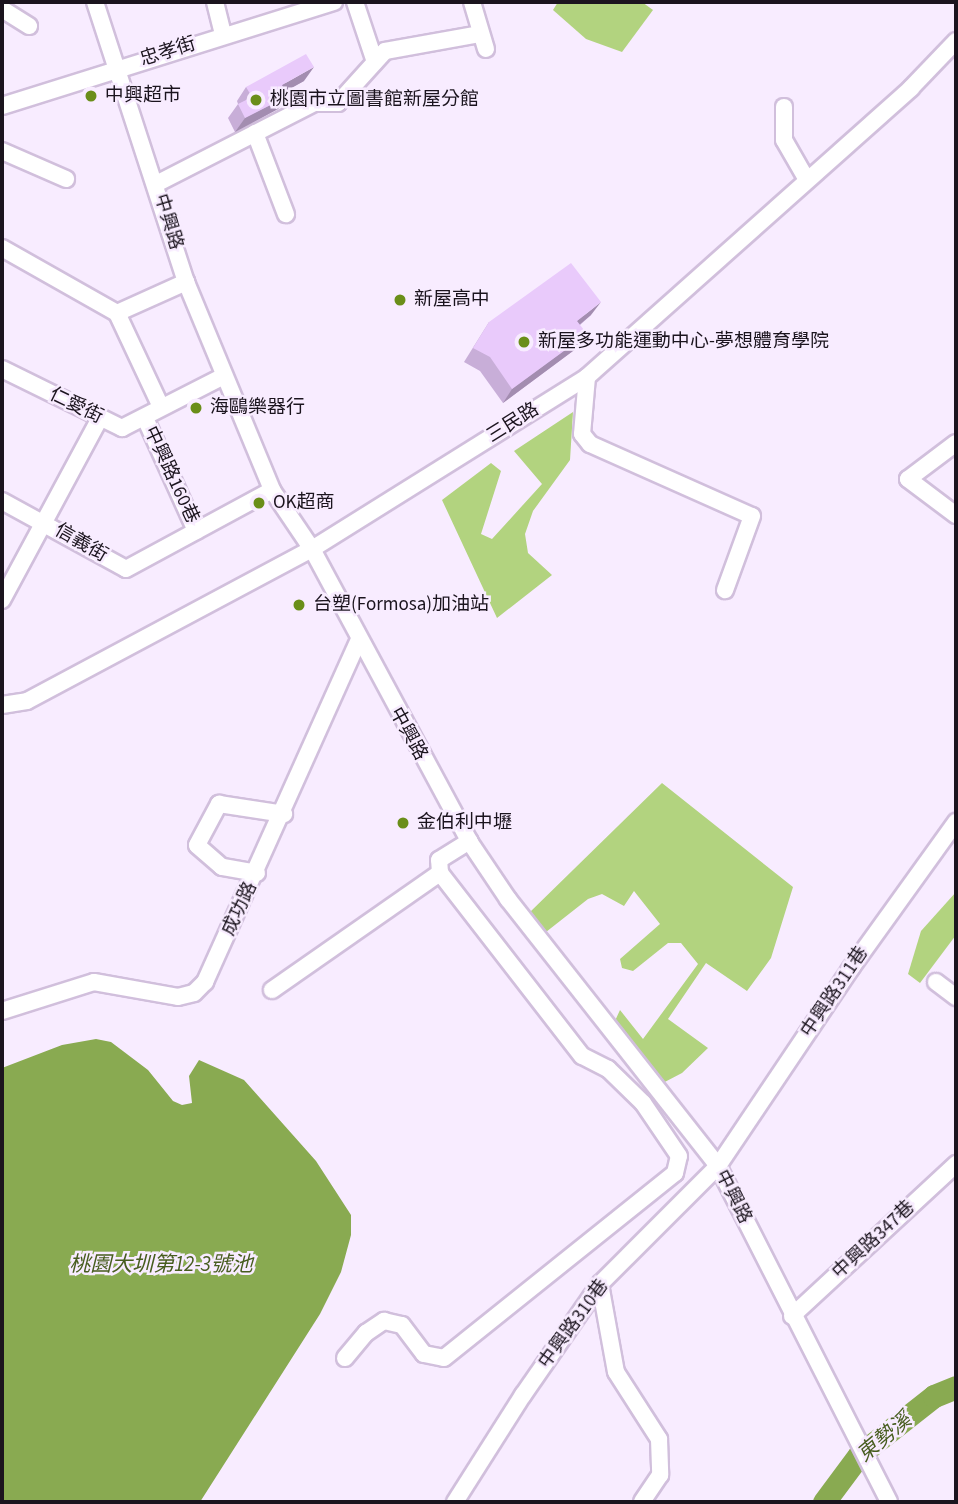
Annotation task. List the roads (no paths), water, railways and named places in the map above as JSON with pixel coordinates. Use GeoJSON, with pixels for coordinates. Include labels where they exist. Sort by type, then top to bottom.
{"type":"FeatureCollection","features":[{"type":"Feature","properties":{"kind":"street","name":"中興路"},"geometry":{"type":"LineString","coordinates":[[95,2],[186,282],[272,490],[312,549],[469,841],[508,899],[718,1166],[836,1405],[889,1502]]}},
{"type":"Feature","properties":{"kind":"street"},"geometry":{"type":"LineString","coordinates":[[215,2],[223,35]]}},
{"type":"Feature","properties":{"kind":"street","name":"忠孝街"},"geometry":{"type":"LineString","coordinates":[[2,106],[334,2]]}},
{"type":"Feature","properties":{"kind":"street"},"geometry":{"type":"LineString","coordinates":[[355,2],[375,62]]}},
{"type":"Feature","properties":{"kind":"street"},"geometry":{"type":"LineString","coordinates":[[156,184],[314,103],[338,103],[386,51],[483,41],[472,2]]}},
{"type":"Feature","properties":{"kind":"street"},"geometry":{"type":"LineString","coordinates":[[2,9],[29,26]]}},
{"type":"Feature","properties":{"kind":"street","name":"三民路"},"geometry":{"type":"LineString","coordinates":[[2,705],[27,701],[312,549],[587,377],[911,88],[956,41]]}},
{"type":"Feature","properties":{"kind":"street"},"geometry":{"type":"LineString","coordinates":[[784,107],[784,140],[807,180]]}},
{"type":"Feature","properties":{"kind":"street"},"geometry":{"type":"LineString","coordinates":[[255,134],[286,214]]}},
{"type":"Feature","properties":{"kind":"street"},"geometry":{"type":"LineString","coordinates":[[2,152],[66,179]]}},
{"type":"Feature","properties":{"kind":"street"},"geometry":{"type":"LineString","coordinates":[[2,248],[117,313],[161,407]]}},
{"type":"Feature","properties":{"kind":"street"},"geometry":{"type":"LineString","coordinates":[[117,313],[186,282]]}},
{"type":"Feature","properties":{"kind":"street","name":"仁愛街"},"geometry":{"type":"LineString","coordinates":[[2,369],[122,428],[224,376]]}},
{"type":"Feature","properties":{"kind":"street"},"geometry":{"type":"LineString","coordinates":[[587,377],[582,434],[590,444],[752,516],[725,590]]}},
{"type":"Feature","properties":{"kind":"street"},"geometry":{"type":"LineString","coordinates":[[2,600],[100,418]]}},
{"type":"Feature","properties":{"kind":"street","name":"中興路160巷"},"geometry":{"type":"LineString","coordinates":[[145,418],[196,531],[272,490]]}},
{"type":"Feature","properties":{"kind":"street"},"geometry":{"type":"LineString","coordinates":[[956,443],[908,479],[956,515]]}},
{"type":"Feature","properties":{"kind":"street","name":"信義街"},"geometry":{"type":"LineString","coordinates":[[2,501],[126,569],[196,531]]}},
{"type":"Feature","properties":{"kind":"street","name":"成功路"},"geometry":{"type":"LineString","coordinates":[[2,1010],[94,982],[158,996],[194,993],[205,982],[284,814],[359,640]]}},
{"type":"Feature","properties":{"kind":"street"},"geometry":{"type":"LineString","coordinates":[[257,873],[222,867],[197,845],[219,804],[284,814]]}},
{"type":"Feature","properties":{"kind":"street","name":"中興路311巷"},"geometry":{"type":"LineString","coordinates":[[718,1166],[851,968],[956,822]]}},
{"type":"Feature","properties":{"kind":"street"},"geometry":{"type":"LineString","coordinates":[[345,1358],[384,1321],[402,1325],[424,1354],[444,1358],[676,1173],[679,1156],[643,1103],[608,1069],[582,1056],[439,873],[439,860],[469,841]]}},
{"type":"Feature","properties":{"kind":"street"},"geometry":{"type":"LineString","coordinates":[[272,990],[439,873]]}},
{"type":"Feature","properties":{"kind":"street"},"geometry":{"type":"LineString","coordinates":[[936,982],[956,997]]}},
{"type":"Feature","properties":{"kind":"street","name":"中興路347巷"},"geometry":{"type":"LineString","coordinates":[[792,1316],[956,1164]]}},
{"type":"Feature","properties":{"kind":"street","name":"中興路310巷"},"geometry":{"type":"LineString","coordinates":[[459,1501],[600,1284],[718,1166]]}},
{"type":"Feature","properties":{"kind":"street"},"geometry":{"type":"LineString","coordinates":[[600,1284],[616,1372],[659,1439],[660,1475],[642,1502]]}},
{"type":"Feature","properties":{"kind":"water","name":"桃園大圳第12-3號池"},"geometry":{"type":"Polygon","coordinates":[[[96,1039],[111,1042],[148,1070],[173,1101],[182,1105],[192,1103],[189,1076],[199,1060],[244,1080],[316,1161],[351,1215],[351,1235],[341,1272],[320,1314],[200,1502],[2,1502],[2,1068],[62,1045],[96,1039]]]}},
{"type":"Feature","properties":{"kind":"waterway","name":"東勢溪"},"geometry":{"type":"LineString","coordinates":[[824,1502],[859,1455],[934,1396],[956,1387]]}},
{"type":"Feature","properties":{"kind":"place","name":"中興超市"},"geometry":{"type":"Point","coordinates":[91,96]}},
{"type":"Feature","properties":{"kind":"place","name":"桃園市立圖書館新屋分館"},"geometry":{"type":"Point","coordinates":[256,100]}},
{"type":"Feature","properties":{"kind":"place","name":"新屋高中"},"geometry":{"type":"Point","coordinates":[400,300]}},
{"type":"Feature","properties":{"kind":"place","name":"新屋多功能運動中心-夢想體育學院"},"geometry":{"type":"Point","coordinates":[524,342]}},
{"type":"Feature","properties":{"kind":"place","name":"海鷗樂器行"},"geometry":{"type":"Point","coordinates":[196,408]}},
{"type":"Feature","properties":{"kind":"place","name":"OK超商"},"geometry":{"type":"Point","coordinates":[259,503]}},
{"type":"Feature","properties":{"kind":"place","name":"台塑(Formosa)加油站"},"geometry":{"type":"Point","coordinates":[299,605]}},
{"type":"Feature","properties":{"kind":"place","name":"金伯利中壢"},"geometry":{"type":"Point","coordinates":[403,823]}}]}
